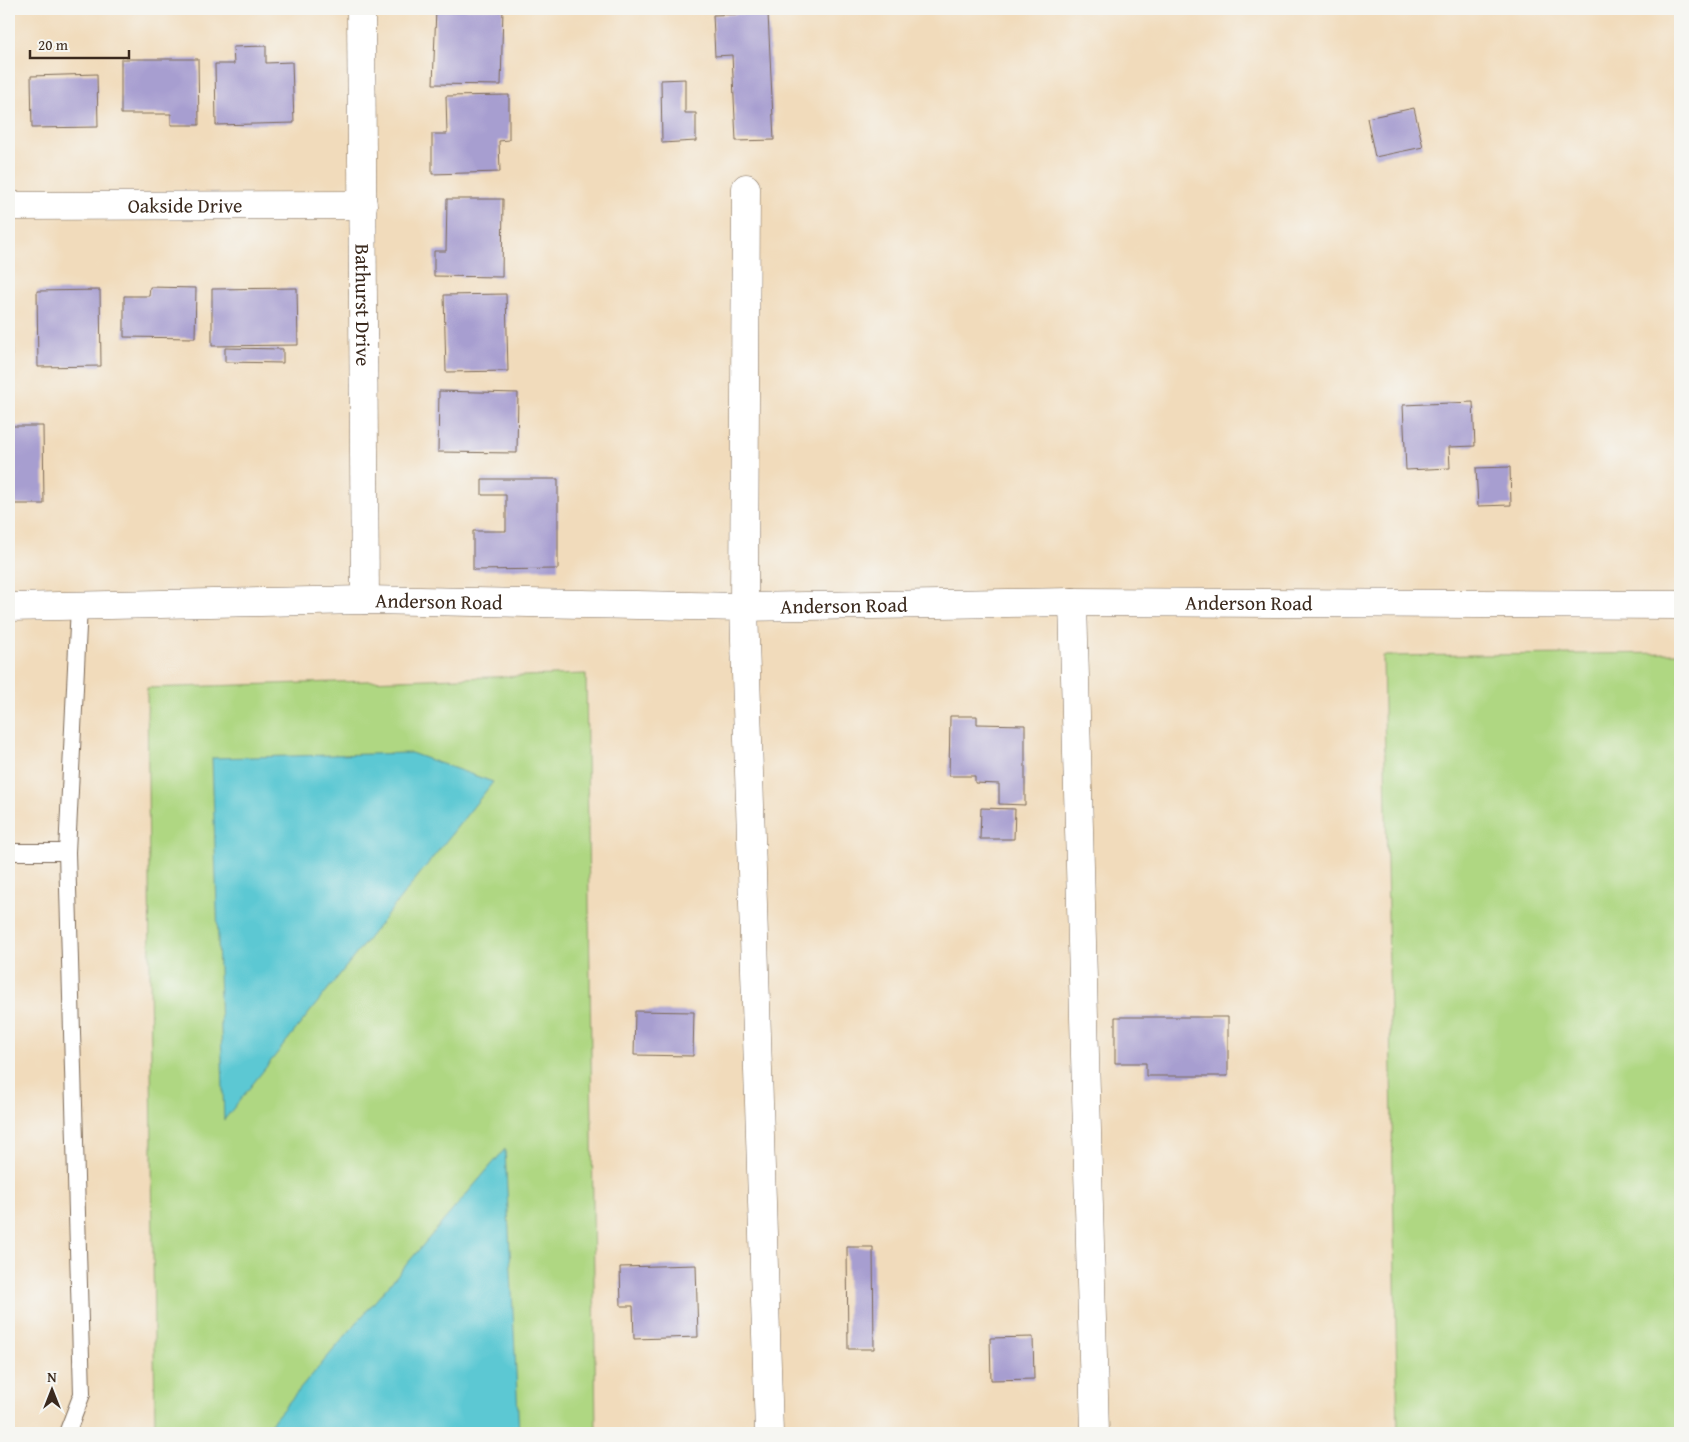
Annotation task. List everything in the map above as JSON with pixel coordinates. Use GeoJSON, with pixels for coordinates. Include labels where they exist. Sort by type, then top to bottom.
{"type":"FeatureCollection","features":[{"type":"Feature","properties":{"kind":"street","name":"Bathurst Drive"},"geometry":{"type":"LineString","coordinates":[[361,9],[366,600]]}},
{"type":"Feature","properties":{"kind":"street"},"geometry":{"type":"LineString","coordinates":[[746,188],[744,607],[769,1433]]}},
{"type":"Feature","properties":{"kind":"street","name":"Oakside Drive"},"geometry":{"type":"LineString","coordinates":[[9,206],[363,204]]}},
{"type":"Feature","properties":{"kind":"street","name":"Anderson Road"},"geometry":{"type":"LineString","coordinates":[[9,607],[366,600],[744,607],[1073,602],[1680,605]]}},
{"type":"Feature","properties":{"kind":"street"},"geometry":{"type":"LineString","coordinates":[[1073,602],[1095,1433]]}},
{"type":"Feature","properties":{"kind":"lane"},"geometry":{"type":"LineString","coordinates":[[66,1433],[82,1394],[68,852],[79,606]]}},
{"type":"Feature","properties":{"kind":"lane"},"geometry":{"type":"LineString","coordinates":[[9,852],[68,852]]}},
{"type":"Feature","properties":{"kind":"green space"},"geometry":{"type":"Polygon","coordinates":[[[1680,653],[1680,1433],[1398,1433],[1383,656],[1680,653]]]}},
{"type":"Feature","properties":{"kind":"green space"},"geometry":{"type":"Polygon","coordinates":[[[586,674],[596,1433],[155,1433],[147,688],[586,674]]]}},
{"type":"Feature","properties":{"kind":"water"},"geometry":{"type":"Polygon","coordinates":[[[411,753],[493,782],[224,1120],[212,758],[411,753]]]}},
{"type":"Feature","properties":{"kind":"water"},"geometry":{"type":"Polygon","coordinates":[[[505,1149],[519,1433],[268,1433],[271,1423],[505,1149]]]}},
{"type":"Feature","properties":{"kind":"building"},"geometry":{"type":"Polygon","coordinates":[[[436,9],[503,9],[501,85],[433,84],[436,9]]]}},
{"type":"Feature","properties":{"kind":"building"},"geometry":{"type":"Polygon","coordinates":[[[768,13],[774,140],[736,141],[732,55],[715,56],[713,15],[768,13]]]}},
{"type":"Feature","properties":{"kind":"building"},"geometry":{"type":"Polygon","coordinates":[[[266,46],[266,63],[292,62],[294,123],[216,125],[215,64],[234,64],[233,47],[266,46]]]}},
{"type":"Feature","properties":{"kind":"building"},"geometry":{"type":"Polygon","coordinates":[[[121,59],[198,59],[199,125],[171,125],[171,114],[121,114],[121,59]]]}},
{"type":"Feature","properties":{"kind":"building"},"geometry":{"type":"Polygon","coordinates":[[[9,69],[12,69],[10,129],[9,129],[9,69]]]}},
{"type":"Feature","properties":{"kind":"building"},"geometry":{"type":"Polygon","coordinates":[[[97,74],[98,127],[32,128],[31,76],[97,74]]]}},
{"type":"Feature","properties":{"kind":"building"},"geometry":{"type":"Polygon","coordinates":[[[685,79],[685,113],[696,113],[696,141],[662,143],[661,80],[685,79]]]}},
{"type":"Feature","properties":{"kind":"building"},"geometry":{"type":"Polygon","coordinates":[[[509,95],[509,140],[499,141],[500,172],[432,174],[432,134],[447,134],[446,96],[509,95]]]}},
{"type":"Feature","properties":{"kind":"building"},"geometry":{"type":"Polygon","coordinates":[[[1414,108],[1423,147],[1375,157],[1367,118],[1414,108]]]}},
{"type":"Feature","properties":{"kind":"building"},"geometry":{"type":"Polygon","coordinates":[[[447,199],[503,199],[502,277],[434,276],[434,251],[446,251],[447,199]]]}},
{"type":"Feature","properties":{"kind":"building"},"geometry":{"type":"Polygon","coordinates":[[[150,287],[196,288],[195,338],[124,337],[124,296],[149,296],[150,287]]]}},
{"type":"Feature","properties":{"kind":"building"},"geometry":{"type":"Polygon","coordinates":[[[297,288],[298,345],[212,346],[212,289],[297,288]]]}},
{"type":"Feature","properties":{"kind":"building"},"geometry":{"type":"Polygon","coordinates":[[[11,290],[12,388],[9,388],[9,291],[11,290]]]}},
{"type":"Feature","properties":{"kind":"building"},"geometry":{"type":"Polygon","coordinates":[[[100,290],[101,366],[38,367],[37,291],[100,290]]]}},
{"type":"Feature","properties":{"kind":"building"},"geometry":{"type":"Polygon","coordinates":[[[506,294],[508,371],[446,372],[444,295],[506,294]]]}},
{"type":"Feature","properties":{"kind":"building"},"geometry":{"type":"Polygon","coordinates":[[[225,348],[283,349],[283,363],[225,362],[225,348]]]}},
{"type":"Feature","properties":{"kind":"building"},"geometry":{"type":"Polygon","coordinates":[[[439,391],[518,393],[517,453],[438,452],[439,391]]]}},
{"type":"Feature","properties":{"kind":"building"},"geometry":{"type":"Polygon","coordinates":[[[1473,402],[1475,446],[1449,447],[1450,468],[1406,470],[1403,405],[1473,402]]]}},
{"type":"Feature","properties":{"kind":"building"},"geometry":{"type":"Polygon","coordinates":[[[9,426],[43,426],[44,504],[9,504],[9,426]]]}},
{"type":"Feature","properties":{"kind":"building"},"geometry":{"type":"Polygon","coordinates":[[[1510,467],[1511,505],[1478,506],[1476,468],[1510,467]]]}},
{"type":"Feature","properties":{"kind":"building"},"geometry":{"type":"Polygon","coordinates":[[[482,479],[558,479],[558,569],[473,570],[473,531],[506,531],[506,495],[482,495],[482,479]]]}},
{"type":"Feature","properties":{"kind":"building"},"geometry":{"type":"Polygon","coordinates":[[[950,716],[977,716],[977,724],[1025,725],[1025,805],[999,804],[999,784],[975,783],[975,776],[949,776],[950,716]]]}},
{"type":"Feature","properties":{"kind":"building"},"geometry":{"type":"Polygon","coordinates":[[[981,808],[1015,809],[1014,839],[980,839],[981,808]]]}},
{"type":"Feature","properties":{"kind":"building"},"geometry":{"type":"Polygon","coordinates":[[[635,1011],[694,1012],[693,1056],[634,1055],[635,1011]]]}},
{"type":"Feature","properties":{"kind":"building"},"geometry":{"type":"Polygon","coordinates":[[[1115,1017],[1228,1017],[1228,1076],[1146,1076],[1146,1063],[1115,1063],[1115,1017]]]}},
{"type":"Feature","properties":{"kind":"building"},"geometry":{"type":"Polygon","coordinates":[[[847,1247],[873,1247],[874,1349],[848,1349],[847,1247]]]}},
{"type":"Feature","properties":{"kind":"building"},"geometry":{"type":"Polygon","coordinates":[[[696,1265],[698,1337],[634,1339],[633,1306],[621,1306],[620,1267],[696,1265]]]}},
{"type":"Feature","properties":{"kind":"building"},"geometry":{"type":"Polygon","coordinates":[[[1033,1337],[1034,1379],[991,1380],[990,1338],[1033,1337]]]}}]}
